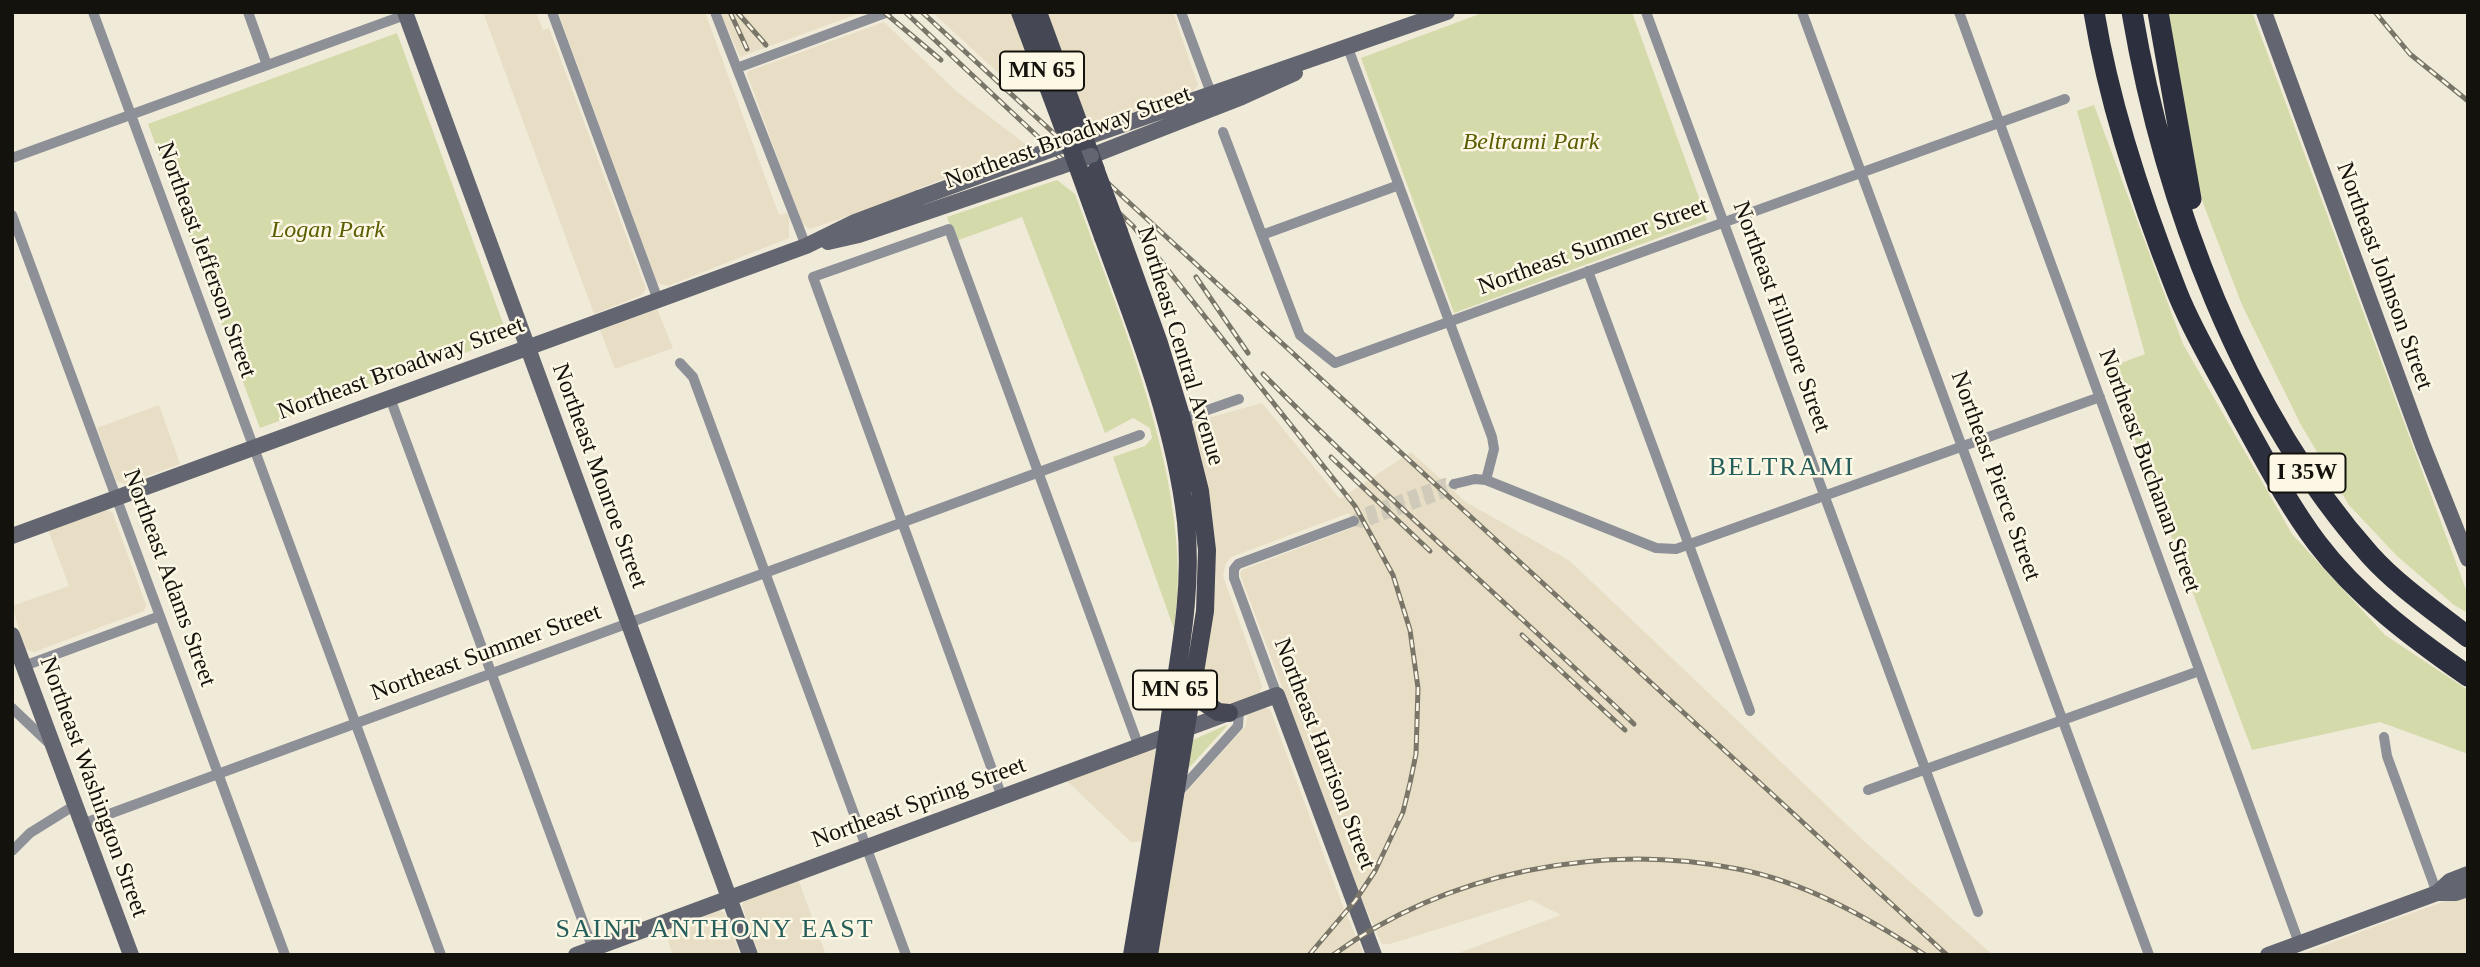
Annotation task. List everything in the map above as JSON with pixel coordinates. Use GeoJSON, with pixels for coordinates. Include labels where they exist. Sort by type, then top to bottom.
{"type":"FeatureCollection","features":[{"type":"Feature","properties":{"kind":"highway","name":"I 35W"},"geometry":{"type":"LineString","coordinates":[[2094,12],[2100,52],[2120,120],[2177,293],[2199,341],[2258,447],[2317,543],[2360,590],[2417,640],[2468,676]]}},
{"type":"Feature","properties":{"kind":"highway","name":"I 35W"},"geometry":{"type":"LineString","coordinates":[[2132,12],[2139,53],[2165,152],[2203,267],[2252,378],[2303,467],[2372,556],[2468,637]]}},
{"type":"Feature","properties":{"kind":"highway"},"geometry":{"type":"LineString","coordinates":[[2158,12],[2203,267]]}},
{"type":"Feature","properties":{"kind":"main road","name":"Northeast Central Avenue"},"geometry":{"type":"LineString","coordinates":[[1020,12],[1077,141]]}},
{"type":"Feature","properties":{"kind":"main road","name":"Northeast Central Avenue"},"geometry":{"type":"LineString","coordinates":[[1038,12],[1083,158],[1111,234],[1159,343],[1174,422],[1182,497],[1188,574],[1184,629],[1132,955]]}},
{"type":"Feature","properties":{"kind":"main road","name":"Northeast Central Avenue"},"geometry":{"type":"LineString","coordinates":[[1149,955],[1205,611],[1207,550],[1200,491],[1174,422]]}},
{"type":"Feature","properties":{"kind":"main road"},"geometry":{"type":"LineString","coordinates":[[1196,667],[1202,701],[1217,712],[1234,712]]}},
{"type":"Feature","properties":{"kind":"street","name":"Northeast Jefferson Street"},"geometry":{"type":"LineString","coordinates":[[93,12],[441,955]]}},
{"type":"Feature","properties":{"kind":"street"},"geometry":{"type":"LineString","coordinates":[[248,12],[267,65]]}},
{"type":"Feature","properties":{"kind":"street"},"geometry":{"type":"LineString","coordinates":[[552,12],[658,300]]}},
{"type":"Feature","properties":{"kind":"street"},"geometry":{"type":"LineString","coordinates":[[715,12],[806,246]]}},
{"type":"Feature","properties":{"kind":"street"},"geometry":{"type":"LineString","coordinates":[[737,68],[888,12]]}},
{"type":"Feature","properties":{"kind":"street"},"geometry":{"type":"LineString","coordinates":[[1181,12],[1211,93]]}},
{"type":"Feature","properties":{"kind":"street","name":"Northeast Broadway Street"},"geometry":{"type":"LineString","coordinates":[[923,206],[1136,119],[1447,12]]}},
{"type":"Feature","properties":{"kind":"street","name":"Northeast Fillmore Street"},"geometry":{"type":"LineString","coordinates":[[1646,12],[1978,912]]}},
{"type":"Feature","properties":{"kind":"street","name":"Northeast Pierce Street"},"geometry":{"type":"LineString","coordinates":[[1802,12],[2149,955]]}},
{"type":"Feature","properties":{"kind":"street","name":"Northeast Buchanan Street"},"geometry":{"type":"LineString","coordinates":[[1959,12],[2299,943]]}},
{"type":"Feature","properties":{"kind":"street","name":"Northeast Johnson Street"},"geometry":{"type":"LineString","coordinates":[[2264,12],[2423,446],[2467,556]]}},
{"type":"Feature","properties":{"kind":"street"},"geometry":{"type":"LineString","coordinates":[[12,158],[405,13]]}},
{"type":"Feature","properties":{"kind":"street","name":"Northeast Monroe Street"},"geometry":{"type":"LineString","coordinates":[[405,13],[750,955]]}},
{"type":"Feature","properties":{"kind":"street"},"geometry":{"type":"LineString","coordinates":[[1343,50],[1399,186],[1492,437],[1494,449],[1486,480]]}},
{"type":"Feature","properties":{"kind":"street","name":"Northeast Broadway Street"},"geometry":{"type":"LineString","coordinates":[[12,536],[806,246],[855,222],[923,206],[1083,158],[1144,136],[1267,87],[1343,50]]}},
{"type":"Feature","properties":{"kind":"street","name":"Northeast Summer Street"},"geometry":{"type":"LineString","coordinates":[[1262,235],[1300,335],[1335,363],[2065,99]]}},
{"type":"Feature","properties":{"kind":"street"},"geometry":{"type":"LineString","coordinates":[[1223,132],[1262,235],[1399,186]]}},
{"type":"Feature","properties":{"kind":"street","name":"Northeast Adams Street"},"geometry":{"type":"LineString","coordinates":[[12,215],[285,955]]}},
{"type":"Feature","properties":{"kind":"street"},"geometry":{"type":"LineString","coordinates":[[1002,797],[813,277],[949,229],[1139,747]]}},
{"type":"Feature","properties":{"kind":"street"},"geometry":{"type":"LineString","coordinates":[[1588,271],[1750,711]]}},
{"type":"Feature","properties":{"kind":"street"},"geometry":{"type":"LineString","coordinates":[[680,363],[693,377],[906,955]]}},
{"type":"Feature","properties":{"kind":"street"},"geometry":{"type":"LineString","coordinates":[[1454,484],[1475,479],[1486,480],[1656,548],[1676,549],[2100,397]]}},
{"type":"Feature","properties":{"kind":"street"},"geometry":{"type":"LineString","coordinates":[[390,398],[594,952]]}},
{"type":"Feature","properties":{"kind":"street"},"geometry":{"type":"LineString","coordinates":[[1174,422],[1239,399]]}},
{"type":"Feature","properties":{"kind":"street","name":"Northeast Summer Street"},"geometry":{"type":"LineString","coordinates":[[82,824],[1140,435]]}},
{"type":"Feature","properties":{"kind":"street","name":"Northeast Harrison Street"},"geometry":{"type":"LineString","coordinates":[[1354,521],[1238,564],[1234,569],[1234,578],[1374,955]]}},
{"type":"Feature","properties":{"kind":"street"},"geometry":{"type":"LineString","coordinates":[[24,666],[160,616]]}},
{"type":"Feature","properties":{"kind":"street","name":"Northeast Washington Street"},"geometry":{"type":"LineString","coordinates":[[12,635],[131,955]]}},
{"type":"Feature","properties":{"kind":"street"},"geometry":{"type":"LineString","coordinates":[[1868,790],[2199,671]]}},
{"type":"Feature","properties":{"kind":"street","name":"Northeast Spring Street"},"geometry":{"type":"LineString","coordinates":[[576,955],[594,952],[867,846],[1277,695]]}},
{"type":"Feature","properties":{"kind":"street"},"geometry":{"type":"LineString","coordinates":[[12,708],[55,750]]}},
{"type":"Feature","properties":{"kind":"street"},"geometry":{"type":"LineString","coordinates":[[1174,797],[1238,726],[1234,712]]}},
{"type":"Feature","properties":{"kind":"street"},"geometry":{"type":"LineString","coordinates":[[2384,737],[2387,757],[2437,893]]}},
{"type":"Feature","properties":{"kind":"street"},"geometry":{"type":"LineString","coordinates":[[12,851],[30,833],[75,805]]}},
{"type":"Feature","properties":{"kind":"street"},"geometry":{"type":"LineString","coordinates":[[2437,893],[2450,881],[2468,874]]}},
{"type":"Feature","properties":{"kind":"street"},"geometry":{"type":"LineString","coordinates":[[2268,955],[2437,893],[2456,893],[2468,889]]}},
{"type":"Feature","properties":{"kind":"shaded area"},"geometry":{"type":"Polygon","coordinates":[[[483,12],[536,12],[543,30],[549,28],[646,289],[642,295],[594,314],[483,12]]]}},
{"type":"Feature","properties":{"kind":"shaded area"},"geometry":{"type":"Polygon","coordinates":[[[558,12],[705,12],[779,215],[787,213],[789,218],[789,238],[668,286],[657,283],[558,12]]]}},
{"type":"Feature","properties":{"kind":"shaded area"},"geometry":{"type":"Polygon","coordinates":[[[720,12],[863,12],[740,57],[720,12]]]}},
{"type":"Feature","properties":{"kind":"shaded area"},"geometry":{"type":"Polygon","coordinates":[[[932,12],[1013,12],[1040,84],[1018,91],[932,12]]]}},
{"type":"Feature","properties":{"kind":"shaded area"},"geometry":{"type":"Polygon","coordinates":[[[1045,12],[1173,12],[1198,85],[1193,92],[1104,124],[1094,123],[1085,118],[1045,12]]]}},
{"type":"Feature","properties":{"kind":"shaded area"},"geometry":{"type":"Polygon","coordinates":[[[884,22],[956,91],[1028,146],[917,189],[918,192],[810,229],[802,224],[747,74],[884,22]]]}},
{"type":"Feature","properties":{"kind":"shaded area"},"geometry":{"type":"Polygon","coordinates":[[[657,309],[673,348],[615,369],[600,330],[657,309]]]}},
{"type":"Feature","properties":{"kind":"shaded area"},"geometry":{"type":"Polygon","coordinates":[[[1262,403],[1340,499],[1411,452],[1466,502],[1570,561],[1864,841],[1993,955],[1453,955],[1561,915],[1531,900],[1390,944],[1382,944],[1357,889],[1240,574],[1242,570],[1357,526],[1349,513],[1231,557],[1226,563],[1223,576],[1262,685],[1260,694],[1223,707],[1214,706],[1200,686],[1211,601],[1190,430],[1194,422],[1262,403]]]}},
{"type":"Feature","properties":{"kind":"shaded area"},"geometry":{"type":"Polygon","coordinates":[[[159,405],[180,464],[125,484],[116,481],[97,428],[159,405]]]}},
{"type":"Feature","properties":{"kind":"shaded area"},"geometry":{"type":"Polygon","coordinates":[[[105,510],[112,512],[146,605],[144,611],[34,652],[25,649],[12,606],[69,586],[48,530],[105,510]]]}},
{"type":"Feature","properties":{"kind":"shaded area"},"geometry":{"type":"Polygon","coordinates":[[[1270,709],[1342,904],[1364,955],[1155,955],[1177,802],[1245,727],[1248,714],[1270,709]]]}},
{"type":"Feature","properties":{"kind":"shaded area"},"geometry":{"type":"Polygon","coordinates":[[[1150,748],[1156,750],[1158,756],[1145,841],[1131,842],[1067,781],[1150,748]]]}},
{"type":"Feature","properties":{"kind":"shaded area"},"geometry":{"type":"Polygon","coordinates":[[[798,879],[826,955],[759,955],[742,906],[745,899],[798,879]]]}},
{"type":"Feature","properties":{"kind":"shaded area"},"geometry":{"type":"Polygon","coordinates":[[[2468,893],[2468,955],[2299,955],[2398,918],[2468,893]]]}},
{"type":"Feature","properties":{"kind":"shaded area"},"geometry":{"type":"Polygon","coordinates":[[[716,909],[725,913],[740,955],[673,955],[664,929],[716,909]]]}},
{"type":"Feature","properties":{"kind":"green space","name":"Beltrami Park"},"geometry":{"type":"Polygon","coordinates":[[[1485,12],[1632,12],[1707,220],[1454,313],[1361,58],[1485,12]]]}},
{"type":"Feature","properties":{"kind":"green space"},"geometry":{"type":"Polygon","coordinates":[[[2166,12],[2252,12],[2468,595],[2468,613],[2454,605],[2397,556],[2349,505],[2301,425],[2242,305],[2203,203],[2177,90],[2166,12]]]}},
{"type":"Feature","properties":{"kind":"green space","name":"Logan Park"},"geometry":{"type":"Polygon","coordinates":[[[397,33],[508,337],[260,428],[148,124],[397,33]]]}},
{"type":"Feature","properties":{"kind":"green space"},"geometry":{"type":"Polygon","coordinates":[[[2094,105],[2183,344],[2292,534],[2385,635],[2468,690],[2468,754],[2380,722],[2252,750],[2108,368],[2145,354],[2077,111],[2094,105]]]}},
{"type":"Feature","properties":{"kind":"green space"},"geometry":{"type":"Polygon","coordinates":[[[1057,180],[1075,194],[1150,407],[1174,521],[1178,576],[1174,629],[1113,457],[1145,446],[1152,438],[1150,428],[1133,418],[1105,433],[1022,217],[956,241],[947,217],[1057,180]]]}},
{"type":"Feature","properties":{"kind":"green space"},"geometry":{"type":"Polygon","coordinates":[[[1227,726],[1187,770],[1193,740],[1227,726]]]}},
{"type":"Feature","properties":{"kind":"tunnel"},"geometry":{"type":"LineString","coordinates":[[1354,521],[1362,514],[1445,483],[1454,484]]}},
{"type":"Feature","properties":{"kind":"tunnel"},"geometry":{"type":"LineString","coordinates":[[1354,521],[1362,523],[1450,491],[1454,484]]}},
{"type":"Feature","properties":{"kind":"railway"},"geometry":{"type":"LineString","coordinates":[[730,12],[747,49]]}},
{"type":"Feature","properties":{"kind":"railway"},"geometry":{"type":"LineString","coordinates":[[737,12],[766,45]]}},
{"type":"Feature","properties":{"kind":"railway"},"geometry":{"type":"LineString","coordinates":[[884,12],[941,60]]}},
{"type":"Feature","properties":{"kind":"railway"},"geometry":{"type":"LineString","coordinates":[[905,12],[1133,226],[1355,506],[1393,575],[1410,630],[1418,688],[1416,754],[1410,783],[1403,812],[1375,871],[1355,901],[1309,955]]}},
{"type":"Feature","properties":{"kind":"railway"},"geometry":{"type":"LineString","coordinates":[[922,12],[1947,955]]}},
{"type":"Feature","properties":{"kind":"railway"},"geometry":{"type":"LineString","coordinates":[[2375,12],[2410,54],[2468,101]]}},
{"type":"Feature","properties":{"kind":"railway"},"geometry":{"type":"LineString","coordinates":[[1196,277],[1248,353]]}},
{"type":"Feature","properties":{"kind":"railway"},"geometry":{"type":"LineString","coordinates":[[1263,374],[1354,463],[1634,724]]}},
{"type":"Feature","properties":{"kind":"railway"},"geometry":{"type":"LineString","coordinates":[[1331,457],[1430,551]]}},
{"type":"Feature","properties":{"kind":"railway"},"geometry":{"type":"LineString","coordinates":[[1522,635],[1625,730]]}},
{"type":"Feature","properties":{"kind":"railway"},"geometry":{"type":"LineString","coordinates":[[1333,955],[1377,927],[1425,903],[1475,884],[1526,871],[1579,862],[1633,859],[1686,861],[1738,869],[1788,883],[1859,915],[1925,955]]}},
{"type":"Feature","properties":{"kind":"district","name":"BELTRAMI"},"geometry":{"type":"Point","coordinates":[1782,468]}},
{"type":"Feature","properties":{"kind":"district","name":"SAINT ANTHONY EAST"},"geometry":{"type":"Point","coordinates":[715,930]}}]}
